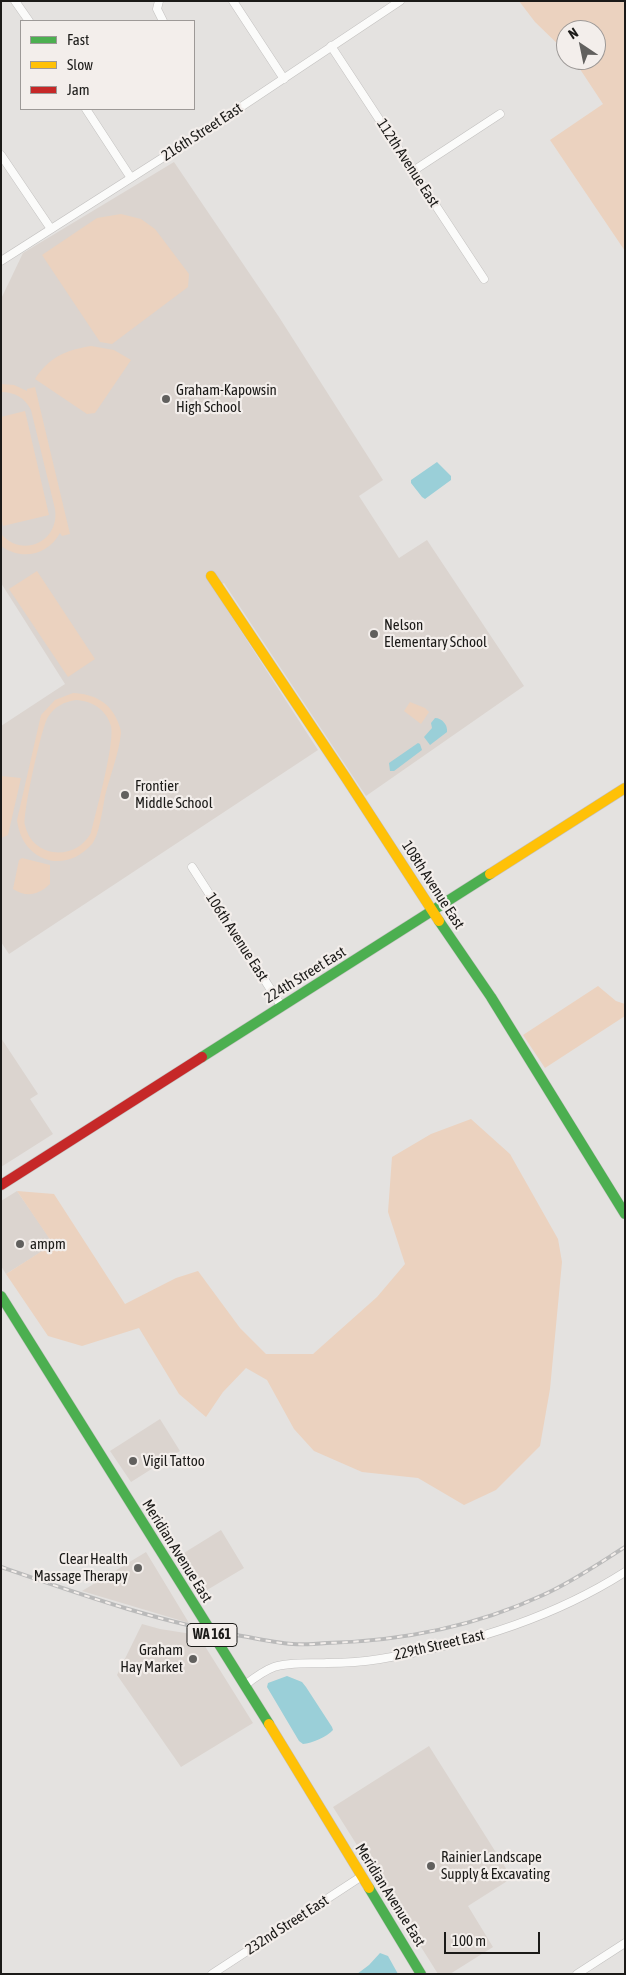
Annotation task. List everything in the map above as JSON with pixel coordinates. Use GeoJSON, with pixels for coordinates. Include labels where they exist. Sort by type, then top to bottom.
{"type":"FeatureCollection","features":[{"type":"Feature","properties":{"kind":"main road","name":"108th Avenue East"},"geometry":{"type":"LineString","coordinates":[[211,576],[346,778],[432,912],[491,997],[625,1214]]}},
{"type":"Feature","properties":{"kind":"main road","name":"224th Street East"},"geometry":{"type":"LineString","coordinates":[[1,1185],[625,788]]}},
{"type":"Feature","properties":{"kind":"main road","name":"Meridian Avenue East"},"geometry":{"type":"LineString","coordinates":[[1,1296],[209,1631],[245,1685],[422,1974]]}},
{"type":"Feature","properties":{"kind":"street"},"geometry":{"type":"LineString","coordinates":[[15,1],[28,20]]}},
{"type":"Feature","properties":{"kind":"street"},"geometry":{"type":"LineString","coordinates":[[233,1],[284,79]]}},
{"type":"Feature","properties":{"kind":"street","name":"216th Street East"},"geometry":{"type":"LineString","coordinates":[[1,261],[284,79],[400,1]]}},
{"type":"Feature","properties":{"kind":"street"},"geometry":{"type":"LineString","coordinates":[[158,2],[157,9],[162,20]]}},
{"type":"Feature","properties":{"kind":"street","name":"112th Avenue East"},"geometry":{"type":"LineString","coordinates":[[331,46],[484,279]]}},
{"type":"Feature","properties":{"kind":"street"},"geometry":{"type":"LineString","coordinates":[[87,110],[131,178]]}},
{"type":"Feature","properties":{"kind":"street"},"geometry":{"type":"LineString","coordinates":[[414,171],[500,114]]}},
{"type":"Feature","properties":{"kind":"street"},"geometry":{"type":"LineString","coordinates":[[1,155],[51,229]]}},
{"type":"Feature","properties":{"kind":"street","name":"106th Avenue East"},"geometry":{"type":"LineString","coordinates":[[192,867],[282,1007]]}},
{"type":"Feature","properties":{"kind":"street","name":"229th Street East"},"geometry":{"type":"LineString","coordinates":[[245,1685],[264,1671],[279,1665],[366,1661],[476,1638],[559,1606],[625,1572]]}},
{"type":"Feature","properties":{"kind":"street","name":"232nd Street East"},"geometry":{"type":"LineString","coordinates":[[212,1974],[362,1876]]}},
{"type":"Feature","properties":{"kind":"street"},"geometry":{"type":"LineString","coordinates":[[577,1974],[625,1943]]}},
{"type":"Feature","properties":{"kind":"shaded area"},"geometry":{"type":"Polygon","coordinates":[[[519,1],[625,1],[625,251],[550,140],[603,104],[581,70],[606,70],[606,20],[556,20],[556,42],[535,22],[519,1]]]}},
{"type":"Feature","properties":{"kind":"shaded area"},"geometry":{"type":"Polygon","coordinates":[[[174,162],[279,317],[383,480],[359,496],[399,558],[427,540],[524,686],[366,796],[224,583],[213,588],[318,750],[9,954],[1,942],[1,726],[65,684],[1,583],[1,299],[23,253],[174,162]]]}},
{"type":"Feature","properties":{"kind":"shaded area"},"geometry":{"type":"Polygon","coordinates":[[[121,214],[141,219],[155,229],[189,274],[188,287],[112,344],[100,342],[42,255],[97,218],[121,214]]]}},
{"type":"Feature","properties":{"kind":"shaded area"},"geometry":{"type":"Polygon","coordinates":[[[91,346],[114,350],[131,360],[95,413],[87,414],[35,379],[40,371],[52,360],[66,352],[91,346]]]}},
{"type":"Feature","properties":{"kind":"shaded area"},"geometry":{"type":"Polygon","coordinates":[[[1,384],[14,385],[27,391],[27,389],[35,387],[70,534],[62,536],[60,533],[49,546],[42,551],[34,553],[17,553],[1,546],[1,534],[19,545],[29,546],[46,538],[52,530],[55,520],[55,509],[31,410],[19,396],[1,392],[1,384]]]}},
{"type":"Feature","properties":{"kind":"shaded area"},"geometry":{"type":"Polygon","coordinates":[[[25,411],[49,515],[3,526],[1,517],[1,417],[25,411]]]}},
{"type":"Feature","properties":{"kind":"shaded area"},"geometry":{"type":"Polygon","coordinates":[[[37,571],[95,659],[68,677],[9,589],[37,571]]]}},
{"type":"Feature","properties":{"kind":"shaded area"},"geometry":{"type":"Polygon","coordinates":[[[73,693],[88,695],[100,700],[115,715],[121,733],[99,828],[94,840],[81,854],[70,859],[58,861],[46,859],[36,854],[27,846],[17,820],[41,715],[55,700],[73,693]],[[76,700],[57,707],[48,717],[41,736],[29,789],[25,825],[29,836],[45,850],[55,852],[75,849],[91,833],[108,762],[111,735],[109,720],[98,707],[88,702],[76,700]]]}},
{"type":"Feature","properties":{"kind":"shaded area"},"geometry":{"type":"Polygon","coordinates":[[[410,702],[425,708],[429,712],[421,724],[404,711],[410,702]]]}},
{"type":"Feature","properties":{"kind":"shaded area"},"geometry":{"type":"Polygon","coordinates":[[[1,776],[21,778],[8,835],[1,838],[1,776]]]}},
{"type":"Feature","properties":{"kind":"shaded area"},"geometry":{"type":"Polygon","coordinates":[[[22,858],[50,865],[50,884],[41,891],[32,894],[23,894],[13,889],[19,860],[22,858]]]}},
{"type":"Feature","properties":{"kind":"shaded area"},"geometry":{"type":"Polygon","coordinates":[[[598,986],[616,1001],[625,1004],[625,1016],[545,1068],[523,1035],[598,986]]]}},
{"type":"Feature","properties":{"kind":"shaded area"},"geometry":{"type":"Polygon","coordinates":[[[1,1038],[38,1094],[30,1099],[53,1134],[1,1167],[1,1038]]]}},
{"type":"Feature","properties":{"kind":"shaded area"},"geometry":{"type":"Polygon","coordinates":[[[471,1119],[510,1154],[558,1239],[562,1262],[550,1389],[540,1446],[496,1490],[464,1505],[418,1478],[362,1472],[314,1451],[294,1429],[267,1380],[246,1368],[223,1392],[206,1417],[179,1394],[139,1328],[82,1346],[48,1336],[6,1274],[53,1244],[17,1191],[54,1194],[125,1304],[176,1278],[198,1271],[240,1328],[266,1354],[313,1354],[377,1297],[405,1264],[388,1212],[392,1157],[431,1134],[471,1119]]]}},
{"type":"Feature","properties":{"kind":"shaded area"},"geometry":{"type":"Polygon","coordinates":[[[17,1191],[54,1244],[6,1274],[1,1266],[1,1201],[17,1191]]]}},
{"type":"Feature","properties":{"kind":"shaded area"},"geometry":{"type":"Polygon","coordinates":[[[160,1419],[180,1451],[131,1482],[110,1451],[160,1419]]]}},
{"type":"Feature","properties":{"kind":"shaded area"},"geometry":{"type":"Polygon","coordinates":[[[221,1530],[244,1568],[202,1593],[179,1556],[221,1530]]]}},
{"type":"Feature","properties":{"kind":"shaded area"},"geometry":{"type":"Polygon","coordinates":[[[146,1552],[189,1623],[82,1591],[146,1552]]]}},
{"type":"Feature","properties":{"kind":"shaded area"},"geometry":{"type":"Polygon","coordinates":[[[142,1624],[198,1635],[253,1723],[181,1767],[117,1675],[142,1624]]]}},
{"type":"Feature","properties":{"kind":"shaded area"},"geometry":{"type":"Polygon","coordinates":[[[429,1746],[512,1878],[468,1906],[493,1947],[450,1974],[438,1974],[333,1807],[429,1746]]]}},
{"type":"Feature","properties":{"kind":"water"},"geometry":{"type":"Polygon","coordinates":[[[437,462],[451,476],[451,480],[425,499],[411,483],[411,480],[437,462]]]}},
{"type":"Feature","properties":{"kind":"water"},"geometry":{"type":"Polygon","coordinates":[[[435,718],[444,722],[447,732],[430,745],[424,737],[432,728],[431,723],[435,718]]]}},
{"type":"Feature","properties":{"kind":"water"},"geometry":{"type":"Polygon","coordinates":[[[418,743],[422,750],[394,771],[390,771],[389,763],[418,743]]]}},
{"type":"Feature","properties":{"kind":"water"},"geometry":{"type":"Polygon","coordinates":[[[287,1676],[302,1682],[306,1687],[332,1727],[333,1730],[327,1735],[303,1744],[299,1741],[267,1687],[268,1683],[287,1676]]]}},
{"type":"Feature","properties":{"kind":"water"},"geometry":{"type":"Polygon","coordinates":[[[380,1953],[388,1956],[398,1974],[357,1974],[369,1965],[380,1953]]]}},
{"type":"Feature","properties":{"kind":"railway"},"geometry":{"type":"LineString","coordinates":[[1,1567],[93,1598],[185,1625],[271,1641],[310,1644],[355,1642],[410,1635],[438,1630],[491,1615],[518,1606],[554,1590],[625,1547]]}},
{"type":"Feature","properties":{"kind":"traffic: fast"},"geometry":{"type":"LineString","coordinates":[[202,1057],[490,874]]}},
{"type":"Feature","properties":{"kind":"traffic: fast"},"geometry":{"type":"LineString","coordinates":[[439,921],[491,997],[625,1214]]}},
{"type":"Feature","properties":{"kind":"traffic: fast"},"geometry":{"type":"LineString","coordinates":[[1,1296],[269,1724]]}},
{"type":"Feature","properties":{"kind":"traffic: fast"},"geometry":{"type":"LineString","coordinates":[[369,1888],[421,1974]]}},
{"type":"Feature","properties":{"kind":"traffic: slow"},"geometry":{"type":"LineString","coordinates":[[211,576],[439,921]]}},
{"type":"Feature","properties":{"kind":"traffic: slow"},"geometry":{"type":"LineString","coordinates":[[490,874],[625,788]]}},
{"type":"Feature","properties":{"kind":"traffic: slow"},"geometry":{"type":"LineString","coordinates":[[269,1724],[369,1888]]}},
{"type":"Feature","properties":{"kind":"traffic: jam"},"geometry":{"type":"LineString","coordinates":[[1,1185],[202,1057]]}},
{"type":"Feature","properties":{"kind":"place","name":"Graham-Kapowsin High School"},"geometry":{"type":"Point","coordinates":[166,399]}},
{"type":"Feature","properties":{"kind":"place","name":"Nelson Elementary School"},"geometry":{"type":"Point","coordinates":[374,634]}},
{"type":"Feature","properties":{"kind":"place","name":"Frontier Middle School"},"geometry":{"type":"Point","coordinates":[125,795]}},
{"type":"Feature","properties":{"kind":"place","name":"ampm"},"geometry":{"type":"Point","coordinates":[20,1244]}},
{"type":"Feature","properties":{"kind":"place","name":"Vigil Tattoo"},"geometry":{"type":"Point","coordinates":[133,1461]}},
{"type":"Feature","properties":{"kind":"place","name":"Clear Health Massage Therapy"},"geometry":{"type":"Point","coordinates":[138,1568]}},
{"type":"Feature","properties":{"kind":"place","name":"Graham Hay Market"},"geometry":{"type":"Point","coordinates":[193,1659]}},
{"type":"Feature","properties":{"kind":"place","name":"Rainier Landscape Supply & Excavating"},"geometry":{"type":"Point","coordinates":[431,1866]}}]}
